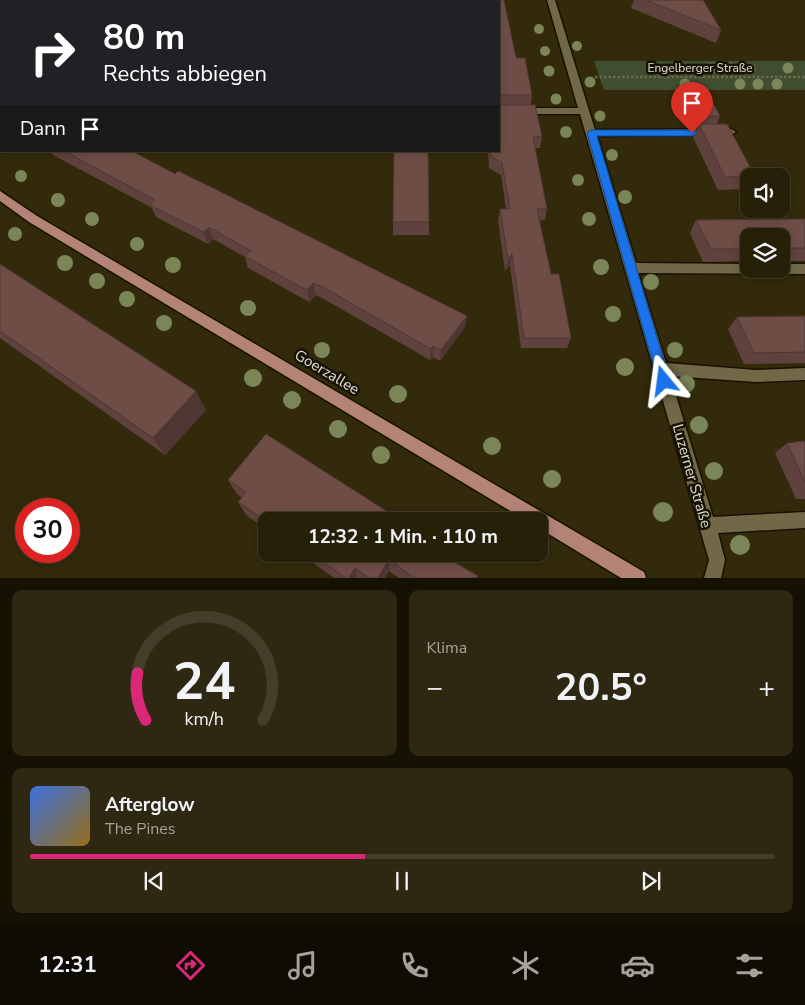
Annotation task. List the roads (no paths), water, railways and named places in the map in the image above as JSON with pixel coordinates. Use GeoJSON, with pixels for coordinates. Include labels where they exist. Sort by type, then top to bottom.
{"type":"FeatureCollection","features":[{"type":"Feature","properties":{"kind":"main road","name":"Goerzallee"},"geometry":{"type":"LineString","coordinates":[[0,195],[33,219],[638,578]]}},
{"type":"Feature","properties":{"kind":"street","name":"Luzerner Straße"},"geometry":{"type":"LineString","coordinates":[[551,0],[717,560],[712,578]]}},
{"type":"Feature","properties":{"kind":"street"},"geometry":{"type":"LineString","coordinates":[[500,111],[584,111]]}},
{"type":"Feature","properties":{"kind":"street"},"geometry":{"type":"LineString","coordinates":[[591,133],[731,132]]}},
{"type":"Feature","properties":{"kind":"street"},"geometry":{"type":"LineString","coordinates":[[631,268],[805,269]]}},
{"type":"Feature","properties":{"kind":"street"},"geometry":{"type":"LineString","coordinates":[[661,369],[756,376],[805,374]]}},
{"type":"Feature","properties":{"kind":"street"},"geometry":{"type":"LineString","coordinates":[[707,526],[805,520]]}}]}
